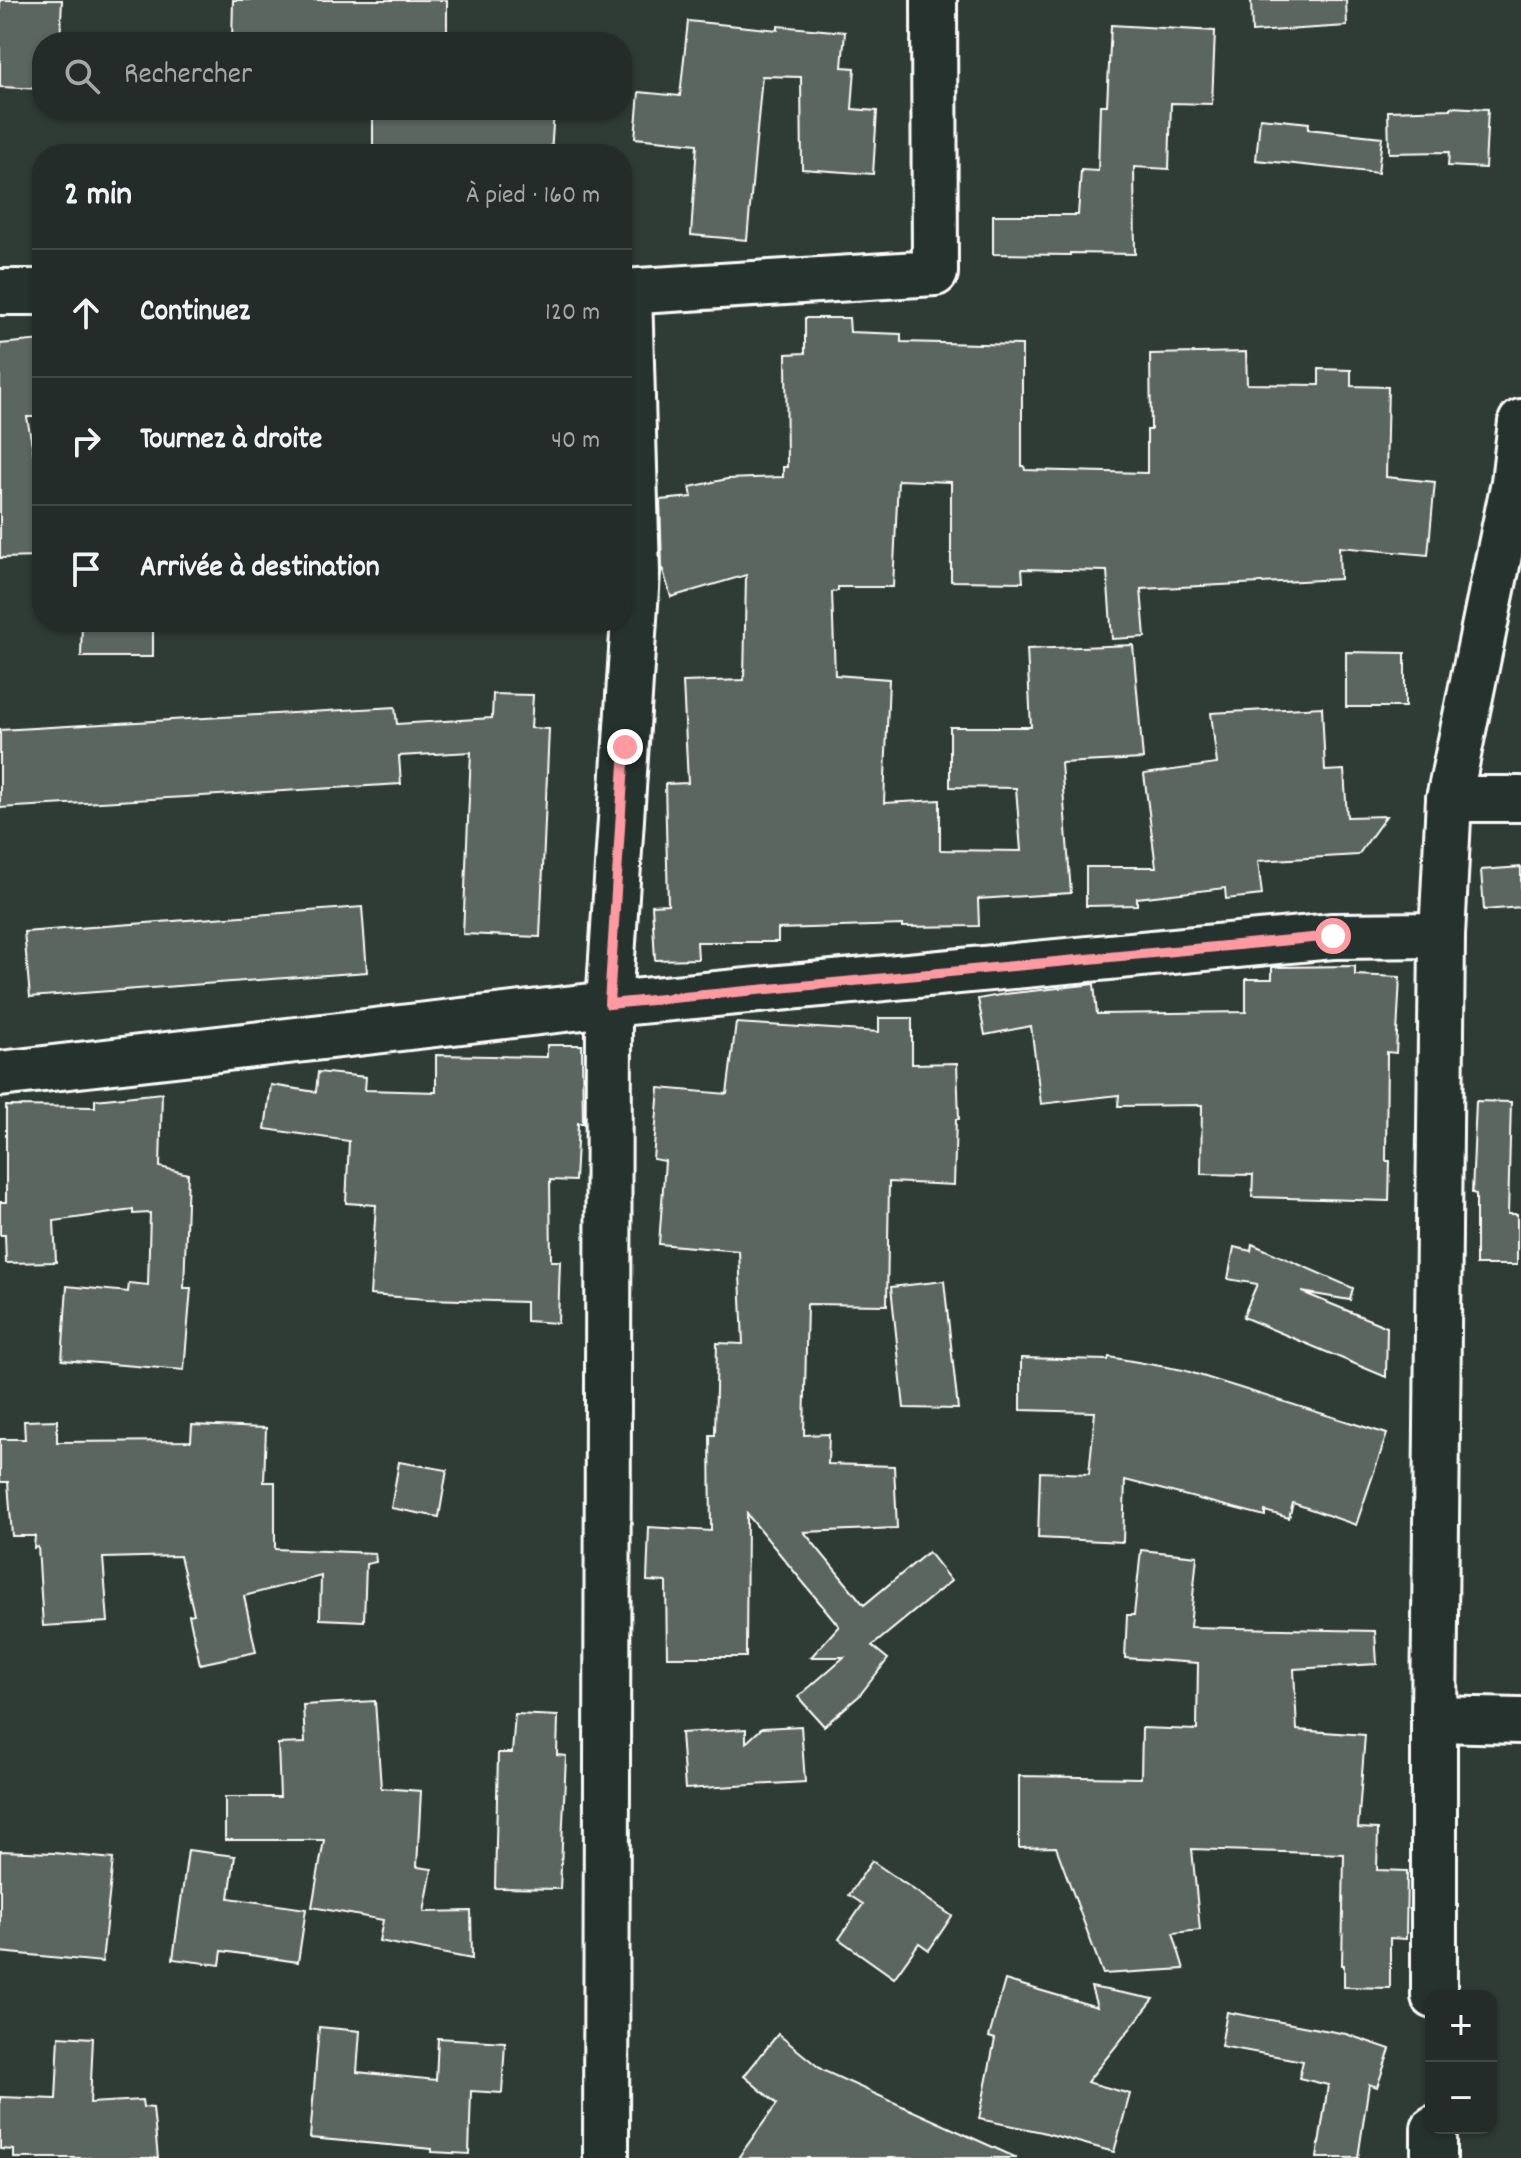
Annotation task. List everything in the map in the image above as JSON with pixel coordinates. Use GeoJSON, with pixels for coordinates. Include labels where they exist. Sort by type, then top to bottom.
{"type":"FeatureCollection","features":[{"type":"Feature","properties":{"kind":"street"},"geometry":{"type":"LineString","coordinates":[[632,292],[935,273],[934,0]]}},
{"type":"Feature","properties":{"kind":"street"},"geometry":{"type":"LineString","coordinates":[[0,292],[32,292]]}},
{"type":"Feature","properties":{"kind":"street"},"geometry":{"type":"LineString","coordinates":[[1434,1990],[1442,935],[1449,799],[1514,482],[1521,422]]}},
{"type":"Feature","properties":{"kind":"street"},"geometry":{"type":"LineString","coordinates":[[606,2158],[609,1004],[637,573],[632,456]]}},
{"type":"Feature","properties":{"kind":"street"},"geometry":{"type":"LineString","coordinates":[[1449,799],[1521,799]]}},
{"type":"Feature","properties":{"kind":"street"},"geometry":{"type":"LineString","coordinates":[[0,1074],[609,1004],[1333,936],[1442,935]]}},
{"type":"Feature","properties":{"kind":"street"},"geometry":{"type":"LineString","coordinates":[[1434,1719],[1521,1721]]}},
{"type":"Feature","properties":{"kind":"street"},"geometry":{"type":"LineString","coordinates":[[1434,2134],[1434,2158]]}},
{"type":"Feature","properties":{"kind":"building"},"geometry":{"type":"Polygon","coordinates":[[[0,0],[62,0],[60,32],[32,32],[32,89],[0,87],[0,0]]]}},
{"type":"Feature","properties":{"kind":"building"},"geometry":{"type":"Polygon","coordinates":[[[233,0],[447,0],[447,32],[232,32],[233,0]]]}},
{"type":"Feature","properties":{"kind":"building"},"geometry":{"type":"Polygon","coordinates":[[[1251,0],[1346,0],[1347,26],[1252,32],[1251,0]]]}},
{"type":"Feature","properties":{"kind":"building"},"geometry":{"type":"Polygon","coordinates":[[[688,21],[778,30],[778,26],[845,32],[842,67],[855,68],[852,109],[877,111],[873,174],[802,169],[801,77],[762,76],[747,240],[691,235],[697,144],[635,138],[639,92],[680,96],[688,21]]]}},
{"type":"Feature","properties":{"kind":"building"},"geometry":{"type":"Polygon","coordinates":[[[1111,25],[1215,31],[1212,104],[1171,103],[1169,169],[1134,167],[1135,254],[993,254],[993,215],[1078,215],[1081,170],[1098,171],[1100,105],[1107,105],[1111,25]]]}},
{"type":"Feature","properties":{"kind":"building"},"geometry":{"type":"Polygon","coordinates":[[[1451,107],[1488,109],[1485,168],[1448,166],[1449,152],[1389,153],[1388,111],[1451,107]]]}},
{"type":"Feature","properties":{"kind":"building"},"geometry":{"type":"Polygon","coordinates":[[[1260,118],[1309,123],[1308,129],[1382,137],[1378,173],[1256,160],[1260,118]]]}},
{"type":"Feature","properties":{"kind":"building"},"geometry":{"type":"Polygon","coordinates":[[[373,120],[553,120],[552,144],[373,144],[373,120]]]}},
{"type":"Feature","properties":{"kind":"building"},"geometry":{"type":"Polygon","coordinates":[[[805,318],[849,318],[850,332],[901,334],[901,342],[1022,345],[1022,466],[1025,470],[1147,473],[1147,430],[1151,430],[1150,354],[1246,352],[1247,384],[1319,385],[1319,369],[1351,370],[1351,386],[1388,387],[1386,477],[1435,482],[1428,555],[1339,547],[1340,579],[1141,589],[1145,637],[1112,639],[1107,571],[1022,569],[1023,582],[951,581],[951,482],[898,480],[893,587],[838,587],[838,591],[832,592],[835,675],[889,679],[884,803],[940,800],[940,850],[1021,851],[1016,788],[950,787],[950,727],[1031,727],[1027,649],[1133,645],[1143,759],[1061,763],[1071,893],[978,899],[979,926],[778,929],[778,942],[697,942],[698,959],[655,960],[652,905],[668,904],[665,784],[688,783],[683,682],[744,680],[746,575],[671,597],[662,567],[660,500],[692,497],[690,487],[727,479],[783,477],[783,467],[787,467],[786,354],[805,353],[805,318]]]}},
{"type":"Feature","properties":{"kind":"building"},"geometry":{"type":"Polygon","coordinates":[[[32,341],[32,417],[27,417],[32,445],[32,557],[0,558],[0,344],[32,341]]]}},
{"type":"Feature","properties":{"kind":"building"},"geometry":{"type":"Polygon","coordinates":[[[82,632],[153,632],[153,657],[81,657],[82,632]]]}},
{"type":"Feature","properties":{"kind":"building"},"geometry":{"type":"Polygon","coordinates":[[[1346,652],[1405,653],[1405,707],[1346,707],[1346,652]]]}},
{"type":"Feature","properties":{"kind":"building"},"geometry":{"type":"Polygon","coordinates":[[[493,694],[533,695],[531,728],[549,729],[540,937],[463,934],[471,752],[399,756],[401,784],[0,808],[0,730],[395,707],[397,724],[492,718],[493,694]]]}},
{"type":"Feature","properties":{"kind":"building"},"geometry":{"type":"Polygon","coordinates":[[[1322,707],[1325,771],[1344,770],[1347,817],[1386,816],[1358,855],[1258,861],[1262,895],[1226,899],[1225,888],[1137,898],[1137,905],[1086,906],[1086,867],[1156,867],[1144,774],[1217,764],[1211,713],[1322,707]]]}},
{"type":"Feature","properties":{"kind":"building"},"geometry":{"type":"Polygon","coordinates":[[[1521,867],[1521,907],[1484,910],[1481,870],[1521,867]]]}},
{"type":"Feature","properties":{"kind":"building"},"geometry":{"type":"Polygon","coordinates":[[[362,907],[367,972],[30,997],[24,932],[362,907]]]}},
{"type":"Feature","properties":{"kind":"building"},"geometry":{"type":"Polygon","coordinates":[[[1355,966],[1355,975],[1400,977],[1396,1053],[1387,1052],[1386,1161],[1390,1161],[1389,1201],[1252,1197],[1253,1175],[1201,1174],[1202,1105],[1118,1106],[1119,1095],[1041,1104],[1031,1026],[985,1035],[978,999],[1094,984],[1097,1014],[1246,1012],[1246,979],[1272,979],[1272,967],[1355,966]]]}},
{"type":"Feature","properties":{"kind":"building"},"geometry":{"type":"Polygon","coordinates":[[[879,1018],[912,1018],[912,1064],[957,1063],[959,1119],[956,1119],[954,1185],[889,1182],[887,1305],[807,1304],[804,1435],[829,1434],[828,1464],[894,1466],[897,1528],[804,1532],[864,1605],[928,1552],[951,1581],[872,1646],[888,1659],[859,1696],[824,1726],[798,1697],[844,1657],[811,1657],[839,1626],[747,1514],[746,1657],[667,1657],[666,1582],[647,1581],[649,1527],[711,1531],[710,1435],[715,1435],[717,1343],[743,1344],[739,1251],[659,1244],[665,1161],[653,1159],[659,1088],[727,1094],[736,1023],[879,1032],[879,1018]]]}},
{"type":"Feature","properties":{"kind":"building"},"geometry":{"type":"Polygon","coordinates":[[[547,1045],[582,1045],[583,1123],[578,1123],[575,1181],[550,1180],[551,1261],[560,1261],[558,1323],[526,1321],[526,1302],[370,1295],[376,1205],[346,1203],[349,1141],[265,1129],[271,1085],[316,1092],[318,1072],[366,1077],[365,1090],[436,1092],[436,1055],[547,1057],[547,1045]]]}},
{"type":"Feature","properties":{"kind":"building"},"geometry":{"type":"Polygon","coordinates":[[[162,1093],[160,1167],[188,1174],[184,1288],[191,1288],[184,1370],[62,1360],[67,1286],[128,1292],[129,1283],[148,1285],[150,1213],[133,1214],[133,1210],[54,1221],[56,1262],[6,1263],[5,1235],[0,1235],[0,1202],[6,1202],[6,1106],[95,1107],[95,1100],[162,1093]]]}},
{"type":"Feature","properties":{"kind":"building"},"geometry":{"type":"Polygon","coordinates":[[[1476,1101],[1511,1102],[1508,1214],[1517,1214],[1517,1265],[1476,1265],[1476,1194],[1472,1193],[1476,1101]]]}},
{"type":"Feature","properties":{"kind":"building"},"geometry":{"type":"Polygon","coordinates":[[[1252,1244],[1353,1288],[1350,1300],[1302,1292],[1387,1327],[1386,1377],[1243,1317],[1257,1284],[1228,1279],[1234,1247],[1251,1251],[1252,1244]]]}},
{"type":"Feature","properties":{"kind":"building"},"geometry":{"type":"Polygon","coordinates":[[[944,1281],[958,1409],[904,1408],[891,1287],[944,1281]]]}},
{"type":"Feature","properties":{"kind":"building"},"geometry":{"type":"Polygon","coordinates":[[[1109,1357],[1183,1370],[1387,1434],[1356,1525],[1293,1503],[1289,1518],[1265,1511],[1265,1516],[1125,1480],[1123,1542],[1038,1538],[1040,1472],[1089,1474],[1095,1412],[1021,1410],[1021,1358],[1108,1360],[1109,1357]]]}},
{"type":"Feature","properties":{"kind":"building"},"geometry":{"type":"Polygon","coordinates":[[[57,1420],[57,1442],[191,1441],[192,1425],[266,1428],[264,1482],[275,1482],[275,1549],[375,1553],[376,1562],[366,1564],[364,1621],[320,1619],[321,1576],[244,1596],[256,1652],[200,1664],[189,1615],[194,1614],[180,1556],[103,1558],[108,1622],[43,1626],[38,1547],[34,1548],[35,1536],[12,1536],[8,1482],[0,1482],[0,1439],[25,1439],[24,1421],[57,1420]]]}},
{"type":"Feature","properties":{"kind":"building"},"geometry":{"type":"Polygon","coordinates":[[[399,1462],[447,1470],[439,1517],[391,1508],[399,1462]]]}},
{"type":"Feature","properties":{"kind":"building"},"geometry":{"type":"Polygon","coordinates":[[[1141,1550],[1197,1556],[1190,1627],[1375,1631],[1377,1664],[1294,1669],[1297,1730],[1365,1735],[1358,1828],[1378,1829],[1377,1870],[1407,1871],[1406,1939],[1390,1938],[1390,1988],[1344,1987],[1344,1854],[1192,1849],[1200,1930],[1173,1933],[1184,1969],[1103,1974],[1056,1847],[1019,1848],[1019,1776],[1141,1778],[1142,1728],[1197,1730],[1198,1663],[1125,1658],[1127,1615],[1134,1615],[1141,1550]]]}},
{"type":"Feature","properties":{"kind":"building"},"geometry":{"type":"Polygon","coordinates":[[[375,1701],[381,1788],[421,1791],[417,1867],[432,1869],[424,1912],[471,1911],[472,1959],[379,1941],[383,1920],[312,1907],[324,1840],[225,1840],[225,1797],[280,1797],[278,1744],[305,1743],[303,1705],[375,1701]]]}},
{"type":"Feature","properties":{"kind":"building"},"geometry":{"type":"Polygon","coordinates":[[[515,1714],[558,1716],[557,1755],[566,1756],[560,1889],[495,1888],[498,1753],[512,1753],[515,1714]]]}},
{"type":"Feature","properties":{"kind":"building"},"geometry":{"type":"Polygon","coordinates":[[[801,1726],[805,1782],[685,1789],[681,1733],[746,1729],[746,1743],[762,1728],[801,1726]]]}},
{"type":"Feature","properties":{"kind":"building"},"geometry":{"type":"Polygon","coordinates":[[[188,1850],[235,1856],[229,1898],[306,1909],[298,1962],[222,1951],[220,1965],[173,1959],[188,1850]]]}},
{"type":"Feature","properties":{"kind":"building"},"geometry":{"type":"Polygon","coordinates":[[[0,1851],[113,1859],[102,1962],[0,1952],[0,1851]]]}},
{"type":"Feature","properties":{"kind":"building"},"geometry":{"type":"Polygon","coordinates":[[[872,1861],[952,1916],[929,1950],[919,1943],[894,1978],[839,1939],[863,1904],[849,1895],[872,1861]]]}},
{"type":"Feature","properties":{"kind":"building"},"geometry":{"type":"Polygon","coordinates":[[[1005,1980],[1097,2007],[1091,1987],[1154,1999],[1087,2082],[1130,2094],[1114,2152],[979,2119],[995,2039],[989,2037],[1005,1980]]]}},
{"type":"Feature","properties":{"kind":"building"},"geometry":{"type":"Polygon","coordinates":[[[1227,2012],[1346,2034],[1390,2049],[1377,2087],[1369,2084],[1358,2158],[1317,2158],[1328,2085],[1299,2078],[1303,2061],[1221,2046],[1227,2012]]]}},
{"type":"Feature","properties":{"kind":"building"},"geometry":{"type":"Polygon","coordinates":[[[319,2027],[360,2031],[357,2072],[436,2080],[438,2038],[505,2042],[502,2093],[471,2091],[469,2154],[310,2138],[319,2027]]]}},
{"type":"Feature","properties":{"kind":"building"},"geometry":{"type":"Polygon","coordinates":[[[778,2034],[822,2070],[1017,2158],[738,2158],[777,2104],[744,2076],[778,2034]]]}},
{"type":"Feature","properties":{"kind":"building"},"geometry":{"type":"Polygon","coordinates":[[[59,2036],[93,2038],[90,2103],[142,2100],[143,2107],[153,2108],[158,2158],[14,2158],[14,2150],[0,2149],[0,2097],[56,2099],[59,2036]]]}},
{"type":"Feature","properties":{"kind":"route"},"geometry":{"type":"LineString","coordinates":[[625,747],[609,1004],[1333,936]]}}]}
